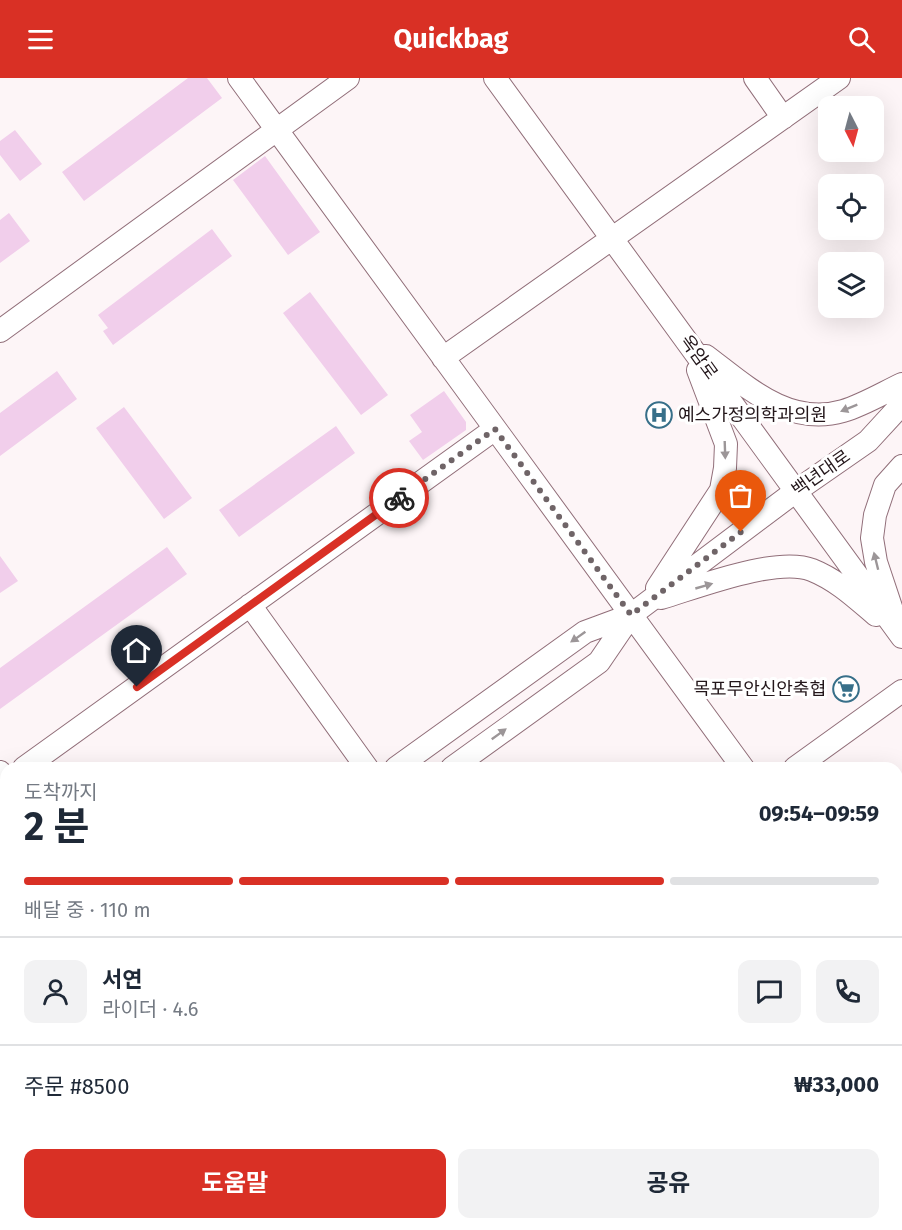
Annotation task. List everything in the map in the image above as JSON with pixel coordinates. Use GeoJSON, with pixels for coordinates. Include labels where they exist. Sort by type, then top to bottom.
{"type":"FeatureCollection","features":[{"type":"Feature","properties":{"kind":"street"},"geometry":{"type":"LineString","coordinates":[[239,78],[495,429],[640,609],[739,762]]}},
{"type":"Feature","properties":{"kind":"street"},"geometry":{"type":"LineString","coordinates":[[0,331],[348,78]]}},
{"type":"Feature","properties":{"kind":"street","name":"옥암로"},"geometry":{"type":"LineString","coordinates":[[495,78],[902,636]]}},
{"type":"Feature","properties":{"kind":"street"},"geometry":{"type":"LineString","coordinates":[[755,78],[783,118]]}},
{"type":"Feature","properties":{"kind":"street"},"geometry":{"type":"LineString","coordinates":[[443,358],[839,78]]}},
{"type":"Feature","properties":{"kind":"street"},"geometry":{"type":"LineString","coordinates":[[687,342],[763,399],[784,410],[805,414],[830,414],[844,411],[902,384]]}},
{"type":"Feature","properties":{"kind":"street"},"geometry":{"type":"LineString","coordinates":[[640,609],[721,490],[725,468],[726,444],[687,342]]}},
{"type":"Feature","properties":{"kind":"street","name":"백년대로"},"geometry":{"type":"LineString","coordinates":[[868,441],[902,404]]}},
{"type":"Feature","properties":{"kind":"street","name":"백년대로"},"geometry":{"type":"LineString","coordinates":[[404,762],[585,632],[640,609],[796,491],[868,441],[902,426]]}},
{"type":"Feature","properties":{"kind":"street"},"geometry":{"type":"LineString","coordinates":[[32,762],[495,429]]}},
{"type":"Feature","properties":{"kind":"street"},"geometry":{"type":"LineString","coordinates":[[902,466],[885,485],[875,515],[872,538],[876,562],[902,636]]}},
{"type":"Feature","properties":{"kind":"street"},"geometry":{"type":"LineString","coordinates":[[640,609],[762,569],[791,566],[810,569],[836,582],[902,636]]}},
{"type":"Feature","properties":{"kind":"street"},"geometry":{"type":"LineString","coordinates":[[250,605],[363,762]]}},
{"type":"Feature","properties":{"kind":"street","name":"백년대로"},"geometry":{"type":"LineString","coordinates":[[460,762],[599,662],[640,609]]}},
{"type":"Feature","properties":{"kind":"street"},"geometry":{"type":"LineString","coordinates":[[803,762],[902,691]]}},
{"type":"Feature","properties":{"kind":"building"},"geometry":{"type":"Polygon","coordinates":[[[188,78],[207,78],[222,98],[84,201],[62,172],[188,78]]]}},
{"type":"Feature","properties":{"kind":"building"},"geometry":{"type":"Polygon","coordinates":[[[15,130],[42,164],[20,181],[0,155],[0,141],[15,130]]]}},
{"type":"Feature","properties":{"kind":"building"},"geometry":{"type":"Polygon","coordinates":[[[265,156],[320,232],[288,255],[233,180],[265,156]]]}},
{"type":"Feature","properties":{"kind":"building"},"geometry":{"type":"Polygon","coordinates":[[[9,213],[30,241],[0,263],[0,220],[9,213]]]}},
{"type":"Feature","properties":{"kind":"building"},"geometry":{"type":"Polygon","coordinates":[[[212,229],[232,256],[113,345],[103,331],[108,328],[98,315],[212,229]]]}},
{"type":"Feature","properties":{"kind":"building"},"geometry":{"type":"Polygon","coordinates":[[[310,292],[388,395],[361,415],[283,313],[310,292]]]}},
{"type":"Feature","properties":{"kind":"building"},"geometry":{"type":"Polygon","coordinates":[[[57,371],[77,399],[0,456],[0,413],[57,371]]]}},
{"type":"Feature","properties":{"kind":"building"},"geometry":{"type":"Polygon","coordinates":[[[444,391],[466,422],[466,430],[423,460],[409,441],[422,432],[410,415],[444,391]]]}},
{"type":"Feature","properties":{"kind":"building"},"geometry":{"type":"Polygon","coordinates":[[[124,407],[192,498],[164,519],[96,428],[124,407]]]}},
{"type":"Feature","properties":{"kind":"building"},"geometry":{"type":"Polygon","coordinates":[[[336,426],[355,453],[239,537],[219,510],[336,426]]]}},
{"type":"Feature","properties":{"kind":"building"},"geometry":{"type":"Polygon","coordinates":[[[167,547],[187,574],[0,709],[0,668],[167,547]]]}},
{"type":"Feature","properties":{"kind":"building"},"geometry":{"type":"Polygon","coordinates":[[[0,556],[18,581],[0,593],[0,556]]]}},
{"type":"Feature","properties":{"kind":"way so far"},"geometry":{"type":"LineString","coordinates":[[399,498],[495,429],[631,615],[741,532]]}},
{"type":"Feature","properties":{"kind":"place","name":"예스가정의학과의원"},"geometry":{"type":"Point","coordinates":[659,415]}},
{"type":"Feature","properties":{"kind":"place","name":"목포무안신안축협"},"geometry":{"type":"Point","coordinates":[846,689]}},
{"type":"Feature","properties":{"kind":"route"},"geometry":{"type":"LineString","coordinates":[[137,687],[399,498]]}}]}
